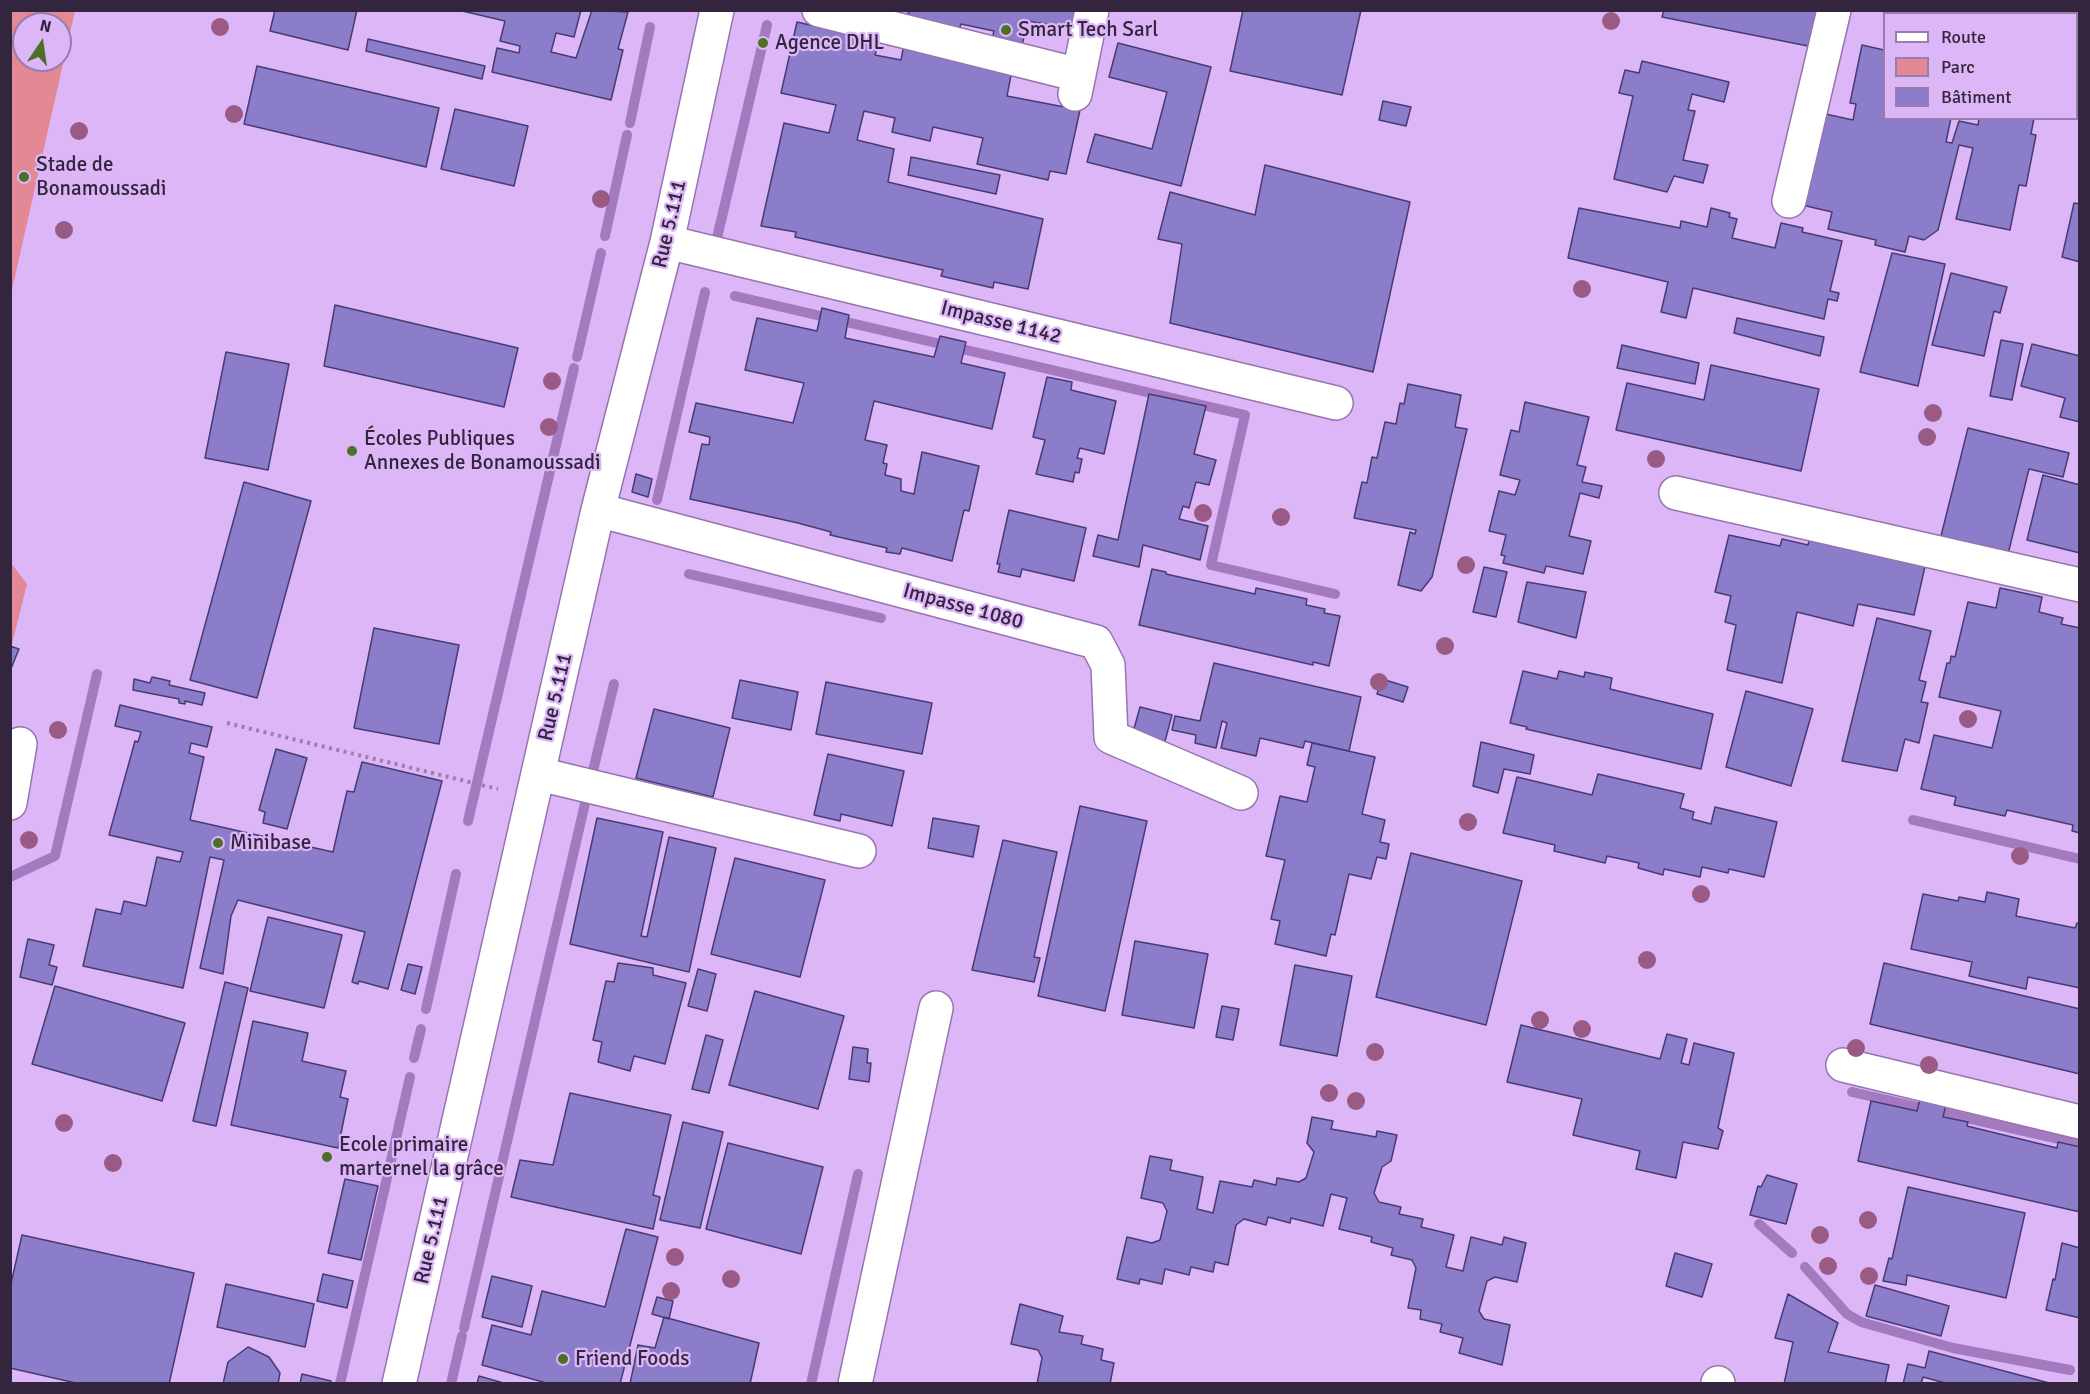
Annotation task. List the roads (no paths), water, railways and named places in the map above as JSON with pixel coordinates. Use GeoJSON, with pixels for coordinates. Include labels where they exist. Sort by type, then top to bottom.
{"type":"FeatureCollection","features":[{"type":"Feature","properties":{"kind":"street","name":"Rue 5.111"},"geometry":{"type":"LineString","coordinates":[[399,1383],[598,510],[667,242],[717,10]]}},
{"type":"Feature","properties":{"kind":"street"},"geometry":{"type":"LineString","coordinates":[[819,10],[1077,84],[1092,10]]}},
{"type":"Feature","properties":{"kind":"street"},"geometry":{"type":"LineString","coordinates":[[1789,201],[1834,10]]}},
{"type":"Feature","properties":{"kind":"street","name":"Impasse 1142"},"geometry":{"type":"LineString","coordinates":[[667,242],[1335,403]]}},
{"type":"Feature","properties":{"kind":"street"},"geometry":{"type":"LineString","coordinates":[[1676,494],[2079,585]]}},
{"type":"Feature","properties":{"kind":"street","name":"Impasse 1080"},"geometry":{"type":"LineString","coordinates":[[598,510],[1096,642],[1108,665],[1111,737],[1241,793]]}},
{"type":"Feature","properties":{"kind":"street"},"geometry":{"type":"LineString","coordinates":[[10,803],[20,744]]}},
{"type":"Feature","properties":{"kind":"street"},"geometry":{"type":"LineString","coordinates":[[536,786],[859,850]]}},
{"type":"Feature","properties":{"kind":"street"},"geometry":{"type":"LineString","coordinates":[[855,1383],[936,1008]]}},
{"type":"Feature","properties":{"kind":"street"},"geometry":{"type":"LineString","coordinates":[[1843,1065],[2079,1122]]}},
{"type":"Feature","properties":{"kind":"waterway"},"geometry":{"type":"LineString","coordinates":[[717,238],[767,25]]}},
{"type":"Feature","properties":{"kind":"waterway"},"geometry":{"type":"LineString","coordinates":[[630,123],[650,27]]}},
{"type":"Feature","properties":{"kind":"waterway"},"geometry":{"type":"LineString","coordinates":[[605,236],[627,135]]}},
{"type":"Feature","properties":{"kind":"waterway"},"geometry":{"type":"LineString","coordinates":[[577,357],[601,253]]}},
{"type":"Feature","properties":{"kind":"waterway"},"geometry":{"type":"LineString","coordinates":[[657,500],[705,292]]}},
{"type":"Feature","properties":{"kind":"waterway"},"geometry":{"type":"LineString","coordinates":[[735,296],[1245,415],[1211,565],[1335,594]]}},
{"type":"Feature","properties":{"kind":"waterway"},"geometry":{"type":"LineString","coordinates":[[468,821],[574,368]]}},
{"type":"Feature","properties":{"kind":"waterway"},"geometry":{"type":"LineString","coordinates":[[689,574],[881,618]]}},
{"type":"Feature","properties":{"kind":"waterway"},"geometry":{"type":"LineString","coordinates":[[10,877],[55,856],[97,674]]}},
{"type":"Feature","properties":{"kind":"waterway"},"geometry":{"type":"LineString","coordinates":[[590,783],[614,684]]}},
{"type":"Feature","properties":{"kind":"waterway"},"geometry":{"type":"LineString","coordinates":[[464,1328],[586,799]]}},
{"type":"Feature","properties":{"kind":"waterway"},"geometry":{"type":"LineString","coordinates":[[1913,820],[2080,859]]}},
{"type":"Feature","properties":{"kind":"waterway"},"geometry":{"type":"LineString","coordinates":[[426,1009],[456,874]]}},
{"type":"Feature","properties":{"kind":"waterway"},"geometry":{"type":"LineString","coordinates":[[414,1058],[421,1029]]}},
{"type":"Feature","properties":{"kind":"waterway"},"geometry":{"type":"LineString","coordinates":[[340,1384],[410,1077]]}},
{"type":"Feature","properties":{"kind":"waterway"},"geometry":{"type":"LineString","coordinates":[[1852,1092],[2080,1144]]}},
{"type":"Feature","properties":{"kind":"waterway"},"geometry":{"type":"LineString","coordinates":[[811,1384],[858,1174]]}},
{"type":"Feature","properties":{"kind":"waterway"},"geometry":{"type":"LineString","coordinates":[[1759,1224],[1792,1253]]}},
{"type":"Feature","properties":{"kind":"waterway"},"geometry":{"type":"LineString","coordinates":[[1805,1267],[1847,1314],[1861,1322],[1953,1348],[2070,1370]]}},
{"type":"Feature","properties":{"kind":"waterway"},"geometry":{"type":"LineString","coordinates":[[451,1384],[462,1336]]}},
{"type":"Feature","properties":{"kind":"place","name":"Smart Tech Sarl"},"geometry":{"type":"Point","coordinates":[1006,30]}},
{"type":"Feature","properties":{"kind":"place","name":"Agence DHL"},"geometry":{"type":"Point","coordinates":[763,43]}},
{"type":"Feature","properties":{"kind":"place","name":"Stade de Bonamoussadi"},"geometry":{"type":"Point","coordinates":[24,177]}},
{"type":"Feature","properties":{"kind":"place","name":"Écoles Publiques Annexes de Bonamoussadi"},"geometry":{"type":"Point","coordinates":[352,451]}},
{"type":"Feature","properties":{"kind":"place","name":"Minibase"},"geometry":{"type":"Point","coordinates":[218,843]}},
{"type":"Feature","properties":{"kind":"place","name":"Ecole primaire marternel la grâce"},"geometry":{"type":"Point","coordinates":[327,1157]}},
{"type":"Feature","properties":{"kind":"place","name":"Friend Foods"},"geometry":{"type":"Point","coordinates":[563,1359]}}]}
